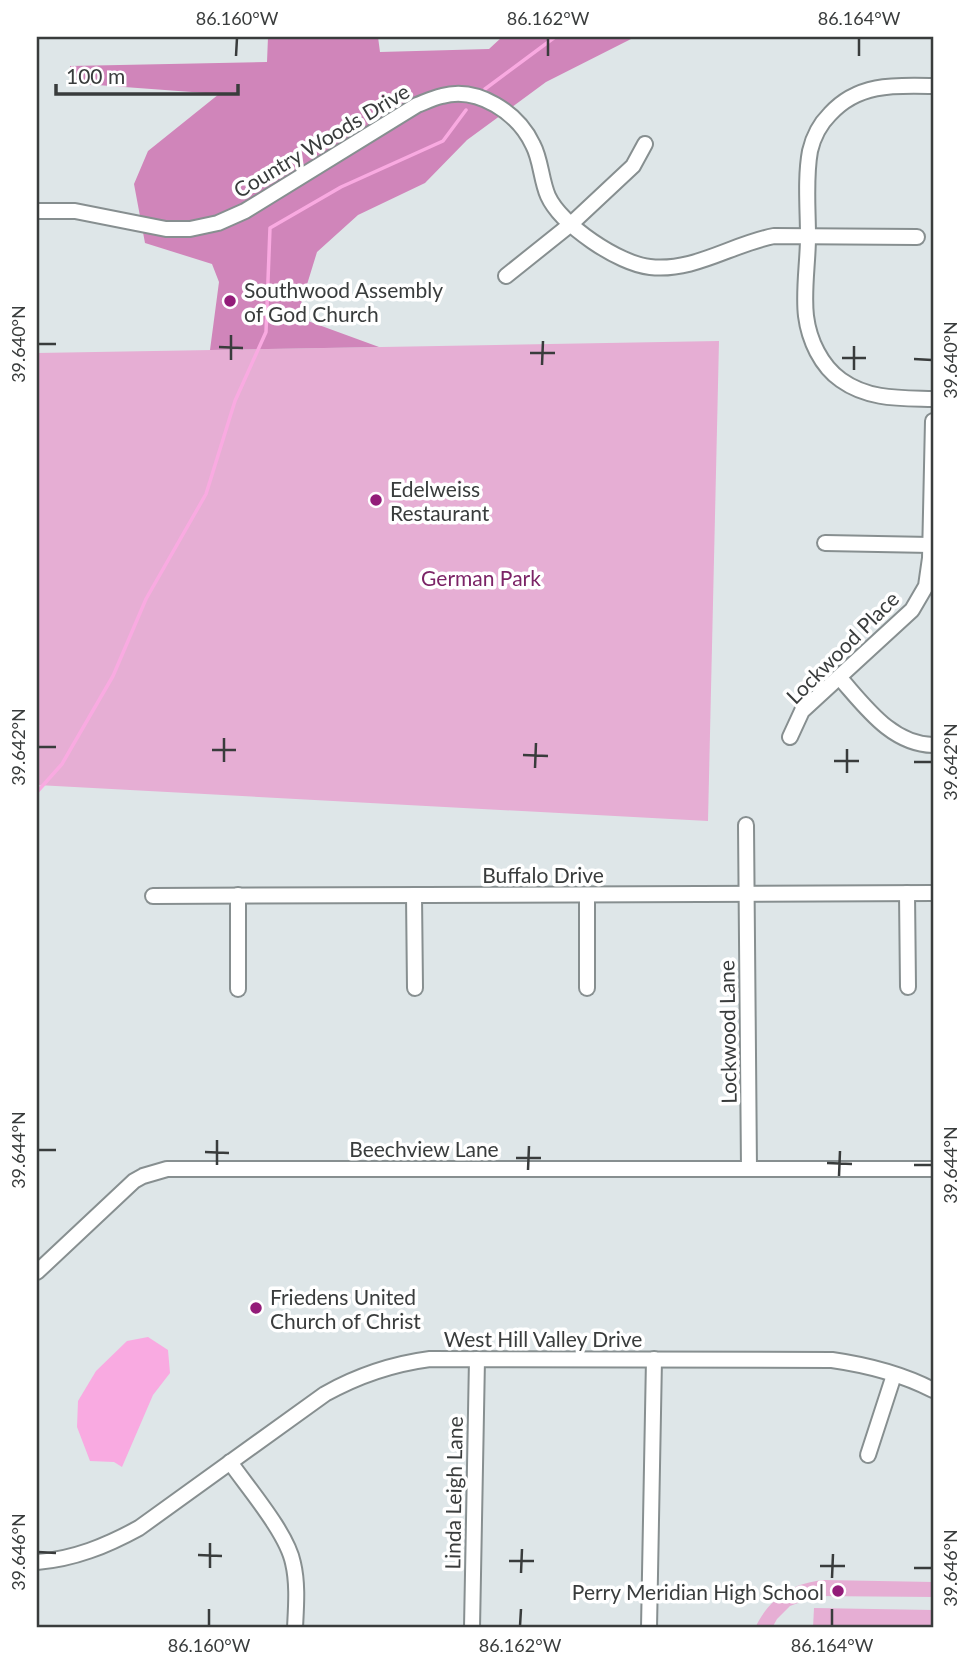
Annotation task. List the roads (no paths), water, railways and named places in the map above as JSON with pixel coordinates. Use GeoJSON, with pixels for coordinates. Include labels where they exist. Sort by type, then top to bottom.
{"type":"FeatureCollection","features":[{"type":"Feature","properties":{"kind":"street"},"geometry":{"type":"LineString","coordinates":[[933,86],[877,87],[846,99],[830,114],[817,132],[809,158],[806,316],[821,359],[841,380],[871,395],[933,399]]}},
{"type":"Feature","properties":{"kind":"street","name":"Country Woods Drive"},"geometry":{"type":"LineString","coordinates":[[37,211],[75,211],[166,229],[190,229],[218,223],[245,211],[417,105],[443,95],[460,94],[492,102],[519,122],[534,146],[548,196],[558,212],[615,257],[631,263],[653,268],[692,264],[751,240],[774,236],[917,237]]}},
{"type":"Feature","properties":{"kind":"street"},"geometry":{"type":"LineString","coordinates":[[506,276],[570,224],[633,166],[645,144]]}},
{"type":"Feature","properties":{"kind":"street","name":"Lockwood Place"},"geometry":{"type":"LineString","coordinates":[[790,737],[802,711],[912,610],[926,586],[931,545],[933,421]]}},
{"type":"Feature","properties":{"kind":"street"},"geometry":{"type":"LineString","coordinates":[[825,542],[931,545]]}},
{"type":"Feature","properties":{"kind":"street"},"geometry":{"type":"LineString","coordinates":[[839,677],[878,721],[906,740],[933,745]]}},
{"type":"Feature","properties":{"kind":"street","name":"Lockwood Lane"},"geometry":{"type":"LineString","coordinates":[[746,825],[749,1169]]}},
{"type":"Feature","properties":{"kind":"street"},"geometry":{"type":"LineString","coordinates":[[907,893],[908,987]]}},
{"type":"Feature","properties":{"kind":"street","name":"Buffalo Drive"},"geometry":{"type":"LineString","coordinates":[[153,896],[933,893]]}},
{"type":"Feature","properties":{"kind":"street"},"geometry":{"type":"LineString","coordinates":[[238,895],[239,989]]}},
{"type":"Feature","properties":{"kind":"street"},"geometry":{"type":"LineString","coordinates":[[414,895],[415,988]]}},
{"type":"Feature","properties":{"kind":"street"},"geometry":{"type":"LineString","coordinates":[[587,895],[587,988]]}},
{"type":"Feature","properties":{"kind":"street","name":"Beechview Lane"},"geometry":{"type":"LineString","coordinates":[[37,1272],[134,1181],[167,1169],[933,1169]]}},
{"type":"Feature","properties":{"kind":"street","name":"West Hill Valley Drive"},"geometry":{"type":"LineString","coordinates":[[37,1562],[60,1560],[109,1544],[139,1528],[325,1394],[354,1378],[397,1363],[430,1359],[832,1360],[867,1365],[933,1390]]}},
{"type":"Feature","properties":{"kind":"street","name":"Linda Leigh Lane"},"geometry":{"type":"LineString","coordinates":[[472,1628],[477,1359]]}},
{"type":"Feature","properties":{"kind":"street"},"geometry":{"type":"LineString","coordinates":[[649,1628],[654,1359]]}},
{"type":"Feature","properties":{"kind":"street"},"geometry":{"type":"LineString","coordinates":[[868,1455],[894,1375]]}},
{"type":"Feature","properties":{"kind":"street"},"geometry":{"type":"LineString","coordinates":[[230,1462],[284,1540],[293,1561],[296,1585],[295,1628]]}},
{"type":"Feature","properties":{"kind":"waterway"},"geometry":{"type":"LineString","coordinates":[[485,89],[555,37]]}},
{"type":"Feature","properties":{"kind":"waterway"},"geometry":{"type":"LineString","coordinates":[[37,792],[62,764],[113,676],[146,599],[206,494],[235,401],[266,332],[270,228],[341,187],[443,141],[466,110]]}},
{"type":"Feature","properties":{"kind":"place","name":"Southwood Assembly of God Church"},"geometry":{"type":"Point","coordinates":[230,301]}},
{"type":"Feature","properties":{"kind":"place","name":"Edelweiss Restaurant"},"geometry":{"type":"Point","coordinates":[376,500]}},
{"type":"Feature","properties":{"kind":"place","name":"Friedens United Church of Christ"},"geometry":{"type":"Point","coordinates":[256,1308]}},
{"type":"Feature","properties":{"kind":"place","name":"Perry Meridian High School"},"geometry":{"type":"Point","coordinates":[838,1591]}},
{"type":"Feature","properties":{"kind":"park label","name":"German Park"},"geometry":{"type":"Point","coordinates":[481,577]}}]}
